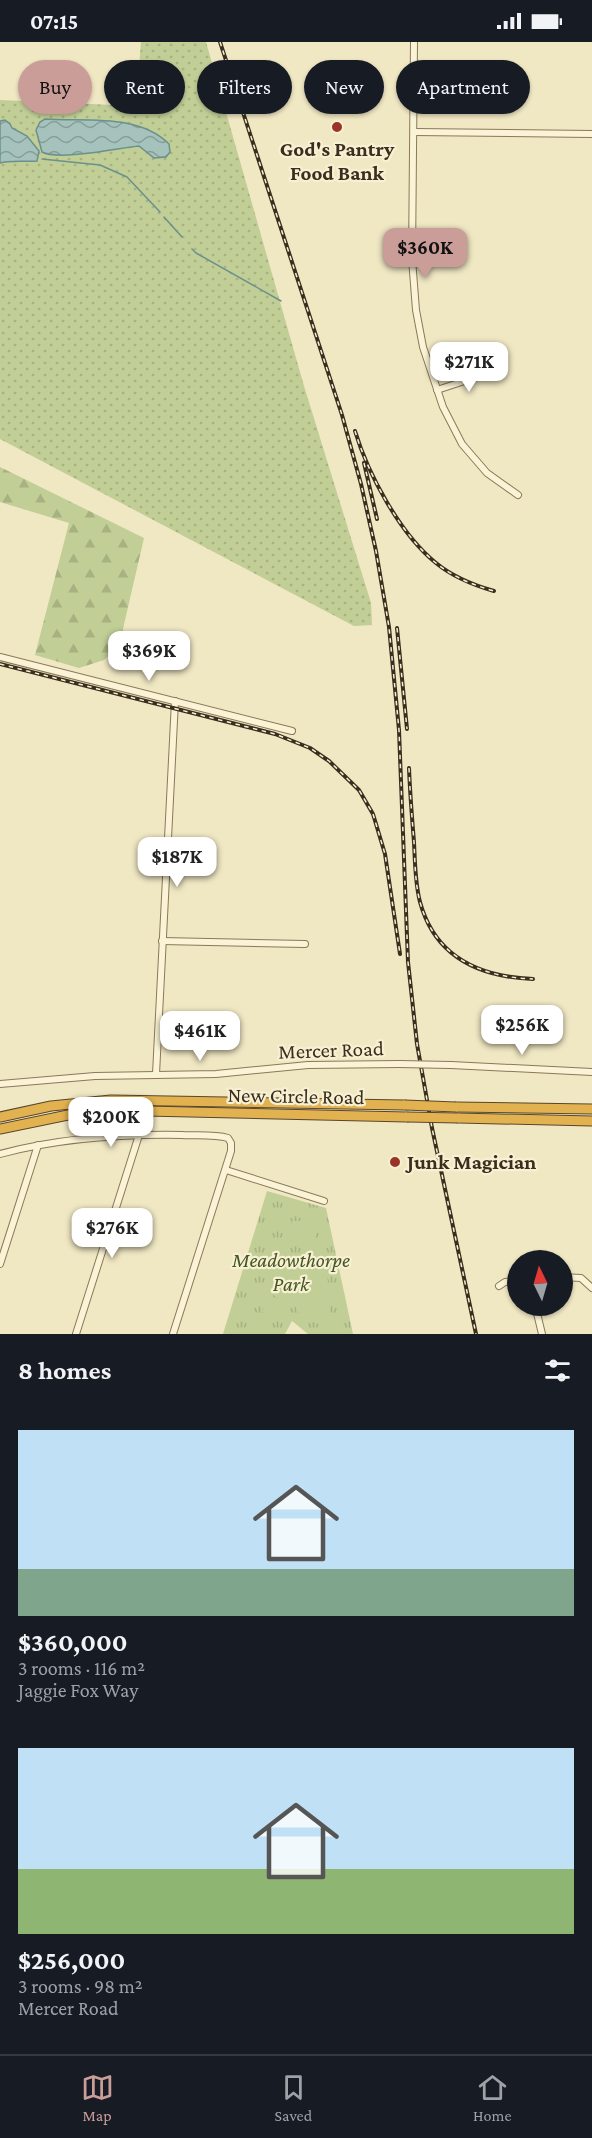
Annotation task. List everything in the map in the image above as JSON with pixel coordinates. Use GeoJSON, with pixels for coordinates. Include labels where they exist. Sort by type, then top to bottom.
{"type":"FeatureCollection","features":[{"type":"Feature","properties":{"kind":"highway","name":"New Circle Road"},"geometry":{"type":"LineString","coordinates":[[0,1117],[51,1106],[111,1100],[592,1110]]}},
{"type":"Feature","properties":{"kind":"highway","name":"New Circle Road"},"geometry":{"type":"LineString","coordinates":[[0,1129],[68,1115],[146,1111],[592,1121]]}},
{"type":"Feature","properties":{"kind":"street"},"geometry":{"type":"LineString","coordinates":[[414,42],[411,241],[413,284],[423,346],[451,426],[470,454],[487,473],[518,495]]}},
{"type":"Feature","properties":{"kind":"street"},"geometry":{"type":"LineString","coordinates":[[414,132],[592,134]]}},
{"type":"Feature","properties":{"kind":"street"},"geometry":{"type":"LineString","coordinates":[[437,390],[492,372]]}},
{"type":"Feature","properties":{"kind":"street"},"geometry":{"type":"LineString","coordinates":[[0,657],[292,731]]}},
{"type":"Feature","properties":{"kind":"street"},"geometry":{"type":"LineString","coordinates":[[156,1074],[175,701]]}},
{"type":"Feature","properties":{"kind":"street"},"geometry":{"type":"LineString","coordinates":[[162,940],[305,944]]}},
{"type":"Feature","properties":{"kind":"street","name":"Mercer Road"},"geometry":{"type":"LineString","coordinates":[[0,1084],[95,1076],[216,1074],[308,1065],[451,1065],[592,1072]]}},
{"type":"Feature","properties":{"kind":"street"},"geometry":{"type":"LineString","coordinates":[[76,1334],[139,1135]]}},
{"type":"Feature","properties":{"kind":"street"},"geometry":{"type":"LineString","coordinates":[[0,1154],[77,1138],[139,1135],[222,1136],[231,1141],[226,1170],[173,1334]]}},
{"type":"Feature","properties":{"kind":"street"},"geometry":{"type":"LineString","coordinates":[[0,1264],[38,1145]]}},
{"type":"Feature","properties":{"kind":"street"},"geometry":{"type":"LineString","coordinates":[[226,1170],[324,1201]]}},
{"type":"Feature","properties":{"kind":"street"},"geometry":{"type":"LineString","coordinates":[[573,1278],[581,1278],[592,1288]]}},
{"type":"Feature","properties":{"kind":"street"},"geometry":{"type":"LineString","coordinates":[[499,1286],[507,1282]]}},
{"type":"Feature","properties":{"kind":"street"},"geometry":{"type":"LineString","coordinates":[[538,1316],[542,1334]]}},
{"type":"Feature","properties":{"kind":"green space"},"geometry":{"type":"Polygon","coordinates":[[[141,42],[206,42],[211,60],[197,60],[197,114],[227,114],[304,386],[371,603],[372,625],[354,626],[0,439],[0,100],[18,101],[18,114],[92,114],[92,104],[104,105],[104,114],[185,114],[185,60],[140,60],[141,42]]]}},
{"type":"Feature","properties":{"kind":"green space"},"geometry":{"type":"Polygon","coordinates":[[[0,467],[144,538],[119,646],[104,660],[79,668],[35,655],[69,523],[0,502],[0,467]]]}},
{"type":"Feature","properties":{"kind":"green space","name":"Meadowthorpe Park"},"geometry":{"type":"Polygon","coordinates":[[[267,1191],[326,1208],[353,1334],[308,1334],[292,1321],[285,1334],[223,1334],[267,1191]]]}},
{"type":"Feature","properties":{"kind":"green space"},"geometry":{"type":"Polygon","coordinates":[[[315,1219],[316,1240],[306,1240],[304,1220],[315,1219]]]}},
{"type":"Feature","properties":{"kind":"green space"},"geometry":{"type":"Polygon","coordinates":[[[292,1221],[302,1221],[303,1241],[294,1241],[292,1221]]]}},
{"type":"Feature","properties":{"kind":"green space"},"geometry":{"type":"Polygon","coordinates":[[[326,1259],[331,1319],[317,1324],[301,1315],[295,1306],[271,1294],[280,1279],[293,1268],[326,1259]]]}},
{"type":"Feature","properties":{"kind":"green space"},"geometry":{"type":"Polygon","coordinates":[[[267,1299],[291,1306],[287,1320],[262,1312],[267,1299]]]}},
{"type":"Feature","properties":{"kind":"water"},"geometry":{"type":"Polygon","coordinates":[[[45,119],[127,123],[156,134],[169,144],[170,152],[166,157],[154,158],[139,146],[75,155],[42,152],[36,130],[40,122],[45,119]]]}},
{"type":"Feature","properties":{"kind":"water"},"geometry":{"type":"Polygon","coordinates":[[[5,120],[12,128],[27,136],[39,151],[37,161],[0,163],[0,121],[5,120]]]}},
{"type":"Feature","properties":{"kind":"waterway"},"geometry":{"type":"LineString","coordinates":[[42,159],[100,165],[127,177],[160,212]]}},
{"type":"Feature","properties":{"kind":"waterway"},"geometry":{"type":"LineString","coordinates":[[164,217],[182,237]]}},
{"type":"Feature","properties":{"kind":"waterway"},"geometry":{"type":"LineString","coordinates":[[192,249],[281,301]]}},
{"type":"Feature","properties":{"kind":"railway"},"geometry":{"type":"LineString","coordinates":[[220,42],[342,415],[376,551],[389,627],[399,730],[408,962],[417,1044],[432,1128],[476,1334]]}},
{"type":"Feature","properties":{"kind":"railway"},"geometry":{"type":"LineString","coordinates":[[355,431],[368,466],[387,502],[423,551],[456,576],[494,591]]}},
{"type":"Feature","properties":{"kind":"railway"},"geometry":{"type":"LineString","coordinates":[[364,463],[377,519]]}},
{"type":"Feature","properties":{"kind":"railway"},"geometry":{"type":"LineString","coordinates":[[397,628],[407,729]]}},
{"type":"Feature","properties":{"kind":"railway"},"geometry":{"type":"LineString","coordinates":[[0,664],[275,734],[310,748],[329,761],[359,790],[373,814],[385,854],[400,954]]}},
{"type":"Feature","properties":{"kind":"railway"},"geometry":{"type":"LineString","coordinates":[[409,768],[416,880],[420,902],[427,921],[448,950],[462,960],[495,974],[533,979]]}},
{"type":"Feature","properties":{"kind":"place","name":"God's Pantry Food Bank"},"geometry":{"type":"Point","coordinates":[337,127]}},
{"type":"Feature","properties":{"kind":"place","name":"Junk Magician"},"geometry":{"type":"Point","coordinates":[395,1162]}}]}
